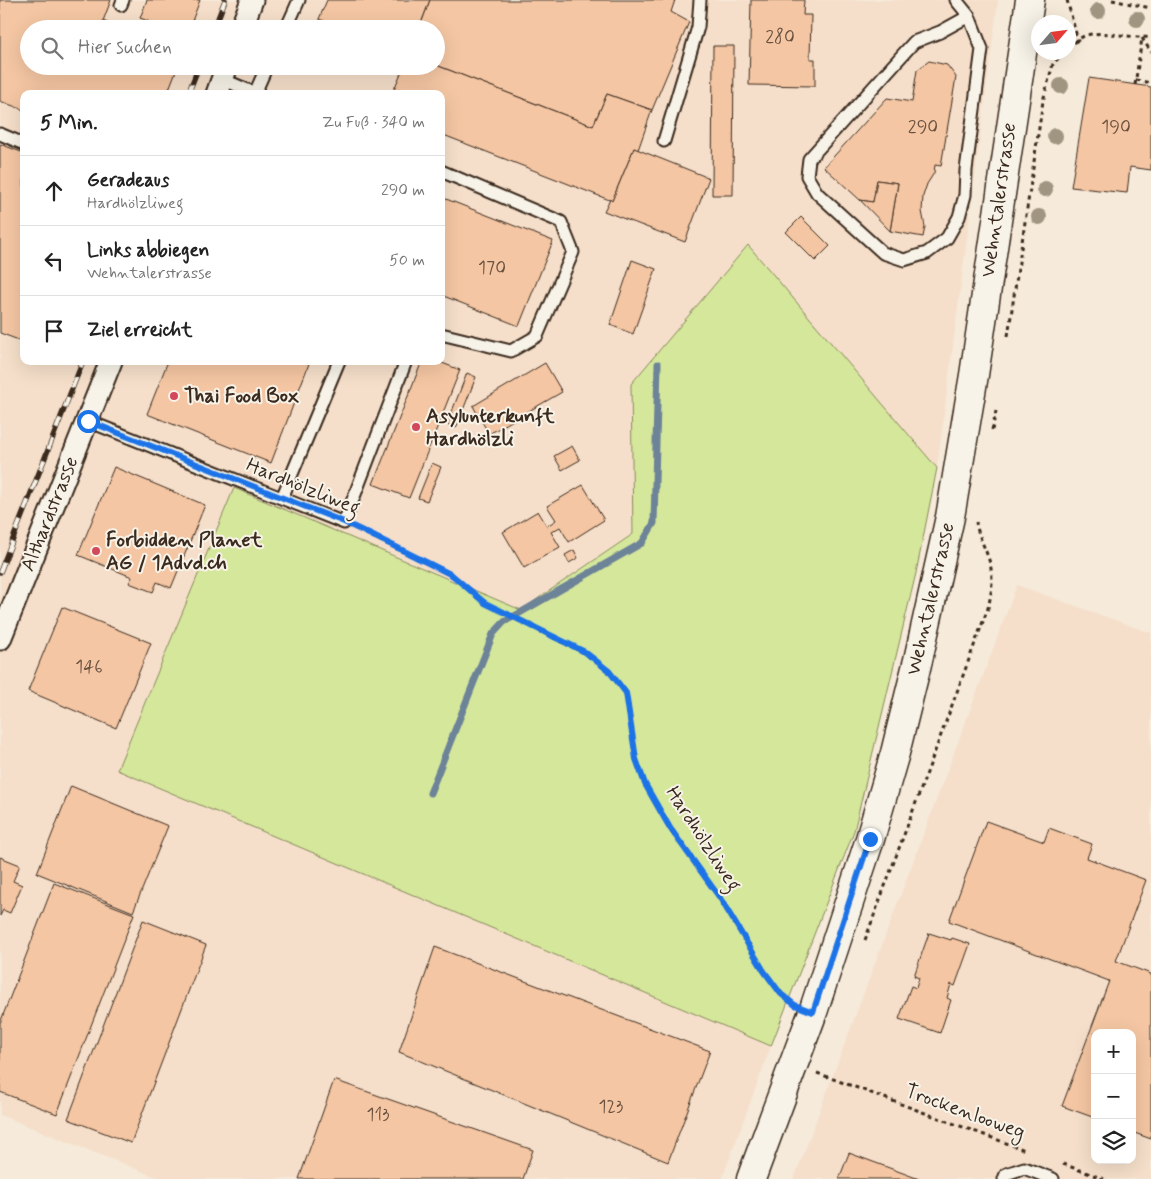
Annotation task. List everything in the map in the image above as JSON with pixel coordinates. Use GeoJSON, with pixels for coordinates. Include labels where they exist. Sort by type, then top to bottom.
{"type":"FeatureCollection","features":[{"type":"Feature","properties":{"kind":"main road","name":"Wehntalerstrasse"},"geometry":{"type":"LineString","coordinates":[[752,1179],[813,1012],[873,830],[895,753],[935,586],[950,516],[974,375],[1030,0]]}},
{"type":"Feature","properties":{"kind":"street"},"geometry":{"type":"LineString","coordinates":[[244,20],[252,0]]}},
{"type":"Feature","properties":{"kind":"street","name":"Althardstrasse"},"geometry":{"type":"LineString","coordinates":[[0,639],[109,365]]}},
{"type":"Feature","properties":{"kind":"lane"},"geometry":{"type":"LineString","coordinates":[[290,20],[299,0]]}},
{"type":"Feature","properties":{"kind":"lane"},"geometry":{"type":"LineString","coordinates":[[664,141],[698,27],[700,0]]}},
{"type":"Feature","properties":{"kind":"lane"},"geometry":{"type":"LineString","coordinates":[[956,0],[969,16],[982,49],[966,170],[965,195],[960,217],[947,238],[927,254],[904,260],[883,253],[816,193],[807,176],[809,159],[914,42],[940,32],[969,16]]}},
{"type":"Feature","properties":{"kind":"lane"},"geometry":{"type":"LineString","coordinates":[[257,90],[264,75]]}},
{"type":"Feature","properties":{"kind":"lane"},"geometry":{"type":"LineString","coordinates":[[222,80],[248,90]]}},
{"type":"Feature","properties":{"kind":"lane"},"geometry":{"type":"LineString","coordinates":[[0,134],[20,142]]}},
{"type":"Feature","properties":{"kind":"lane"},"geometry":{"type":"LineString","coordinates":[[445,173],[561,222],[573,252],[537,336],[511,351],[445,335]]}},
{"type":"Feature","properties":{"kind":"lane"},"geometry":{"type":"LineString","coordinates":[[282,498],[337,365]]}},
{"type":"Feature","properties":{"kind":"lane"},"geometry":{"type":"LineString","coordinates":[[344,522],[404,365]]}},
{"type":"Feature","properties":{"kind":"lane","name":"Hardhölzliweg"},"geometry":{"type":"LineString","coordinates":[[88,421],[344,522]]}},
{"type":"Feature","properties":{"kind":"lane"},"geometry":{"type":"LineString","coordinates":[[1004,1179],[1006,1174],[1024,1168],[1053,1179]]}},
{"type":"Feature","properties":{"kind":"path"},"geometry":{"type":"LineString","coordinates":[[1067,0],[1078,40],[1084,36],[1106,34],[1142,38],[1151,37]]}},
{"type":"Feature","properties":{"kind":"path"},"geometry":{"type":"LineString","coordinates":[[1112,0],[1151,8]]}},
{"type":"Feature","properties":{"kind":"path"},"geometry":{"type":"LineString","coordinates":[[1142,38],[1151,52]]}},
{"type":"Feature","properties":{"kind":"path"},"geometry":{"type":"LineString","coordinates":[[1135,85],[1142,38]]}},
{"type":"Feature","properties":{"kind":"path"},"geometry":{"type":"LineString","coordinates":[[1136,80],[1151,83]]}},
{"type":"Feature","properties":{"kind":"path","name":"Hardhölzliweg"},"geometry":{"type":"LineString","coordinates":[[344,522],[452,575],[485,603],[585,652],[609,671],[626,693],[636,759],[645,784],[670,828],[720,898],[764,971],[781,994],[795,1005],[813,1012]]}},
{"type":"Feature","properties":{"kind":"path","name":"Trockenlooweg"},"geometry":{"type":"LineString","coordinates":[[817,1073],[1030,1152]]}},
{"type":"Feature","properties":{"kind":"path"},"geometry":{"type":"LineString","coordinates":[[1057,1162],[1104,1179]]}},
{"type":"Feature","properties":{"kind":"shaded area"},"geometry":{"type":"Polygon","coordinates":[[[0,0],[998,0],[937,468],[748,246],[631,384],[633,533],[521,610],[234,488],[295,842],[771,1046],[722,1179],[161,1179],[0,1115],[0,0]]]}},
{"type":"Feature","properties":{"kind":"shaded area"},"geometry":{"type":"Polygon","coordinates":[[[1017,585],[1151,633],[1151,1179],[794,1179],[1017,585]]]}},
{"type":"Feature","properties":{"kind":"green space"},"geometry":{"type":"Polygon","coordinates":[[[748,245],[937,468],[916,573],[854,831],[771,1046],[117,770],[234,488],[521,610],[633,534],[631,384],[748,245]]]}},
{"type":"Feature","properties":{"kind":"building"},"geometry":{"type":"Polygon","coordinates":[[[0,0],[111,0],[103,20],[20,20],[20,75],[174,75],[169,90],[20,90],[20,108],[0,101],[0,0]]]}},
{"type":"Feature","properties":{"kind":"building"},"geometry":{"type":"Polygon","coordinates":[[[147,0],[200,0],[192,20],[145,20],[140,18],[147,0]]]}},
{"type":"Feature","properties":{"kind":"building"},"geometry":{"type":"Polygon","coordinates":[[[327,0],[430,0],[422,20],[319,19],[327,0]]]}},
{"type":"Feature","properties":{"kind":"building"},"geometry":{"type":"Polygon","coordinates":[[[430,0],[675,0],[671,12],[689,22],[652,110],[607,94],[593,126],[445,68],[445,20],[422,20],[430,0]]]}},
{"type":"Feature","properties":{"kind":"building"},"geometry":{"type":"Polygon","coordinates":[[[751,0],[804,0],[803,15],[811,15],[810,59],[815,59],[815,86],[749,85],[751,0]]]}},
{"type":"Feature","properties":{"kind":"building"},"geometry":{"type":"Polygon","coordinates":[[[713,46],[734,46],[733,195],[712,195],[713,46]]]}},
{"type":"Feature","properties":{"kind":"building"},"geometry":{"type":"Polygon","coordinates":[[[929,61],[947,65],[956,77],[941,166],[935,165],[934,173],[927,184],[923,196],[922,211],[925,227],[923,237],[890,231],[898,183],[877,180],[873,202],[860,200],[824,167],[887,98],[912,102],[917,70],[929,61]]]}},
{"type":"Feature","properties":{"kind":"building"},"geometry":{"type":"Polygon","coordinates":[[[445,68],[593,126],[607,94],[652,110],[638,150],[634,148],[612,201],[445,136],[445,90],[394,90],[400,75],[445,75],[445,68]]]}},
{"type":"Feature","properties":{"kind":"building"},"geometry":{"type":"Polygon","coordinates":[[[1089,78],[1151,87],[1151,170],[1130,167],[1127,193],[1071,187],[1089,78]]]}},
{"type":"Feature","properties":{"kind":"building"},"geometry":{"type":"Polygon","coordinates":[[[0,144],[20,152],[20,340],[0,333],[0,144]]]}},
{"type":"Feature","properties":{"kind":"building"},"geometry":{"type":"Polygon","coordinates":[[[634,148],[709,178],[685,242],[604,211],[610,199],[612,201],[634,148]]]}},
{"type":"Feature","properties":{"kind":"building"},"geometry":{"type":"Polygon","coordinates":[[[877,180],[898,183],[890,231],[860,200],[873,202],[877,180]]]}},
{"type":"Feature","properties":{"kind":"building"},"geometry":{"type":"Polygon","coordinates":[[[445,199],[553,241],[519,326],[445,297],[445,199]]]}},
{"type":"Feature","properties":{"kind":"building"},"geometry":{"type":"Polygon","coordinates":[[[801,217],[830,246],[815,261],[786,232],[801,217]]]}},
{"type":"Feature","properties":{"kind":"building"},"geometry":{"type":"Polygon","coordinates":[[[632,260],[656,269],[633,334],[610,325],[632,260]]]}},
{"type":"Feature","properties":{"kind":"building"},"geometry":{"type":"Polygon","coordinates":[[[545,363],[562,392],[489,434],[473,406],[545,363]]]}},
{"type":"Feature","properties":{"kind":"building","name":"Asylunterkunft Hardhölzli"},"geometry":{"type":"Polygon","coordinates":[[[445,364],[460,370],[409,498],[373,484],[420,365],[445,364]]]}},
{"type":"Feature","properties":{"kind":"building"},"geometry":{"type":"Polygon","coordinates":[[[166,365],[308,365],[271,463],[147,414],[166,365]]]}},
{"type":"Feature","properties":{"kind":"building"},"geometry":{"type":"Polygon","coordinates":[[[467,373],[476,377],[456,428],[447,424],[467,373]]]}},
{"type":"Feature","properties":{"kind":"building"},"geometry":{"type":"Polygon","coordinates":[[[572,446],[580,460],[562,470],[554,456],[572,446]]]}},
{"type":"Feature","properties":{"kind":"building"},"geometry":{"type":"Polygon","coordinates":[[[432,463],[441,467],[427,501],[418,498],[432,463]]]}},
{"type":"Feature","properties":{"kind":"building"},"geometry":{"type":"Polygon","coordinates":[[[114,467],[205,505],[171,588],[157,582],[153,592],[129,583],[132,577],[78,555],[114,467]]]}},
{"type":"Feature","properties":{"kind":"building"},"geometry":{"type":"Polygon","coordinates":[[[583,485],[604,520],[569,542],[560,527],[551,532],[560,547],[524,568],[503,532],[538,511],[547,526],[556,520],[547,506],[583,485]]]}},
{"type":"Feature","properties":{"kind":"building"},"geometry":{"type":"Polygon","coordinates":[[[574,550],[578,558],[569,563],[565,555],[574,550]]]}},
{"type":"Feature","properties":{"kind":"building"},"geometry":{"type":"Polygon","coordinates":[[[62,607],[151,643],[116,728],[28,691],[62,607]]]}},
{"type":"Feature","properties":{"kind":"building"},"geometry":{"type":"Polygon","coordinates":[[[71,786],[168,826],[133,912],[37,873],[71,786]]]}},
{"type":"Feature","properties":{"kind":"building"},"geometry":{"type":"Polygon","coordinates":[[[986,821],[1044,842],[1049,828],[1092,844],[1087,858],[1146,880],[1116,961],[1151,974],[1151,1139],[1136,1133],[1136,1029],[1091,1029],[1091,1117],[1062,1106],[1109,981],[949,921],[986,821]]]}},
{"type":"Feature","properties":{"kind":"building"},"geometry":{"type":"Polygon","coordinates":[[[0,857],[20,865],[13,881],[22,885],[10,913],[3,910],[0,916],[0,857]]]}},
{"type":"Feature","properties":{"kind":"building"},"geometry":{"type":"Polygon","coordinates":[[[54,883],[134,914],[57,1114],[0,1092],[0,1023],[54,883]]]}},
{"type":"Feature","properties":{"kind":"building"},"geometry":{"type":"Polygon","coordinates":[[[143,920],[206,945],[131,1143],[68,1119],[143,920]]]}},
{"type":"Feature","properties":{"kind":"building"},"geometry":{"type":"Polygon","coordinates":[[[929,933],[970,944],[955,986],[951,984],[947,998],[951,1000],[940,1033],[899,1019],[911,986],[916,988],[919,978],[914,976],[929,933]]]}},
{"type":"Feature","properties":{"kind":"building"},"geometry":{"type":"Polygon","coordinates":[[[435,947],[710,1051],[668,1162],[399,1052],[435,947]]]}},
{"type":"Feature","properties":{"kind":"building"},"geometry":{"type":"Polygon","coordinates":[[[334,1080],[533,1150],[523,1179],[299,1179],[334,1080]]]}},
{"type":"Feature","properties":{"kind":"building"},"geometry":{"type":"Polygon","coordinates":[[[849,1153],[919,1179],[839,1179],[849,1153]]]}},
{"type":"Feature","properties":{"kind":"waterway"},"geometry":{"type":"LineString","coordinates":[[430,793],[493,634],[504,622],[642,543],[654,523],[658,364]]}},
{"type":"Feature","properties":{"kind":"railway"},"geometry":{"type":"LineString","coordinates":[[217,20],[225,0]]}},
{"type":"Feature","properties":{"kind":"railway"},"geometry":{"type":"LineString","coordinates":[[190,90],[195,75]]}},
{"type":"Feature","properties":{"kind":"railway"},"geometry":{"type":"LineString","coordinates":[[0,572],[81,365]]}},
{"type":"Feature","properties":{"kind":"place","name":"Thai Food Box"},"geometry":{"type":"Point","coordinates":[174,396]}},
{"type":"Feature","properties":{"kind":"place","name":"Asylunterkunft Hardhölzli"},"geometry":{"type":"Point","coordinates":[416,427]}},
{"type":"Feature","properties":{"kind":"place","name":"Forbidden Planet AG / 1Advd.ch"},"geometry":{"type":"Point","coordinates":[96,551]}},
{"type":"Feature","properties":{"kind":"route"},"geometry":{"type":"LineString","coordinates":[[88,421],[344,522],[452,575],[485,603],[585,652],[609,671],[626,693],[636,759],[645,784],[670,828],[720,898],[764,971],[781,994],[795,1005],[813,1012],[870,839]]}}]}
